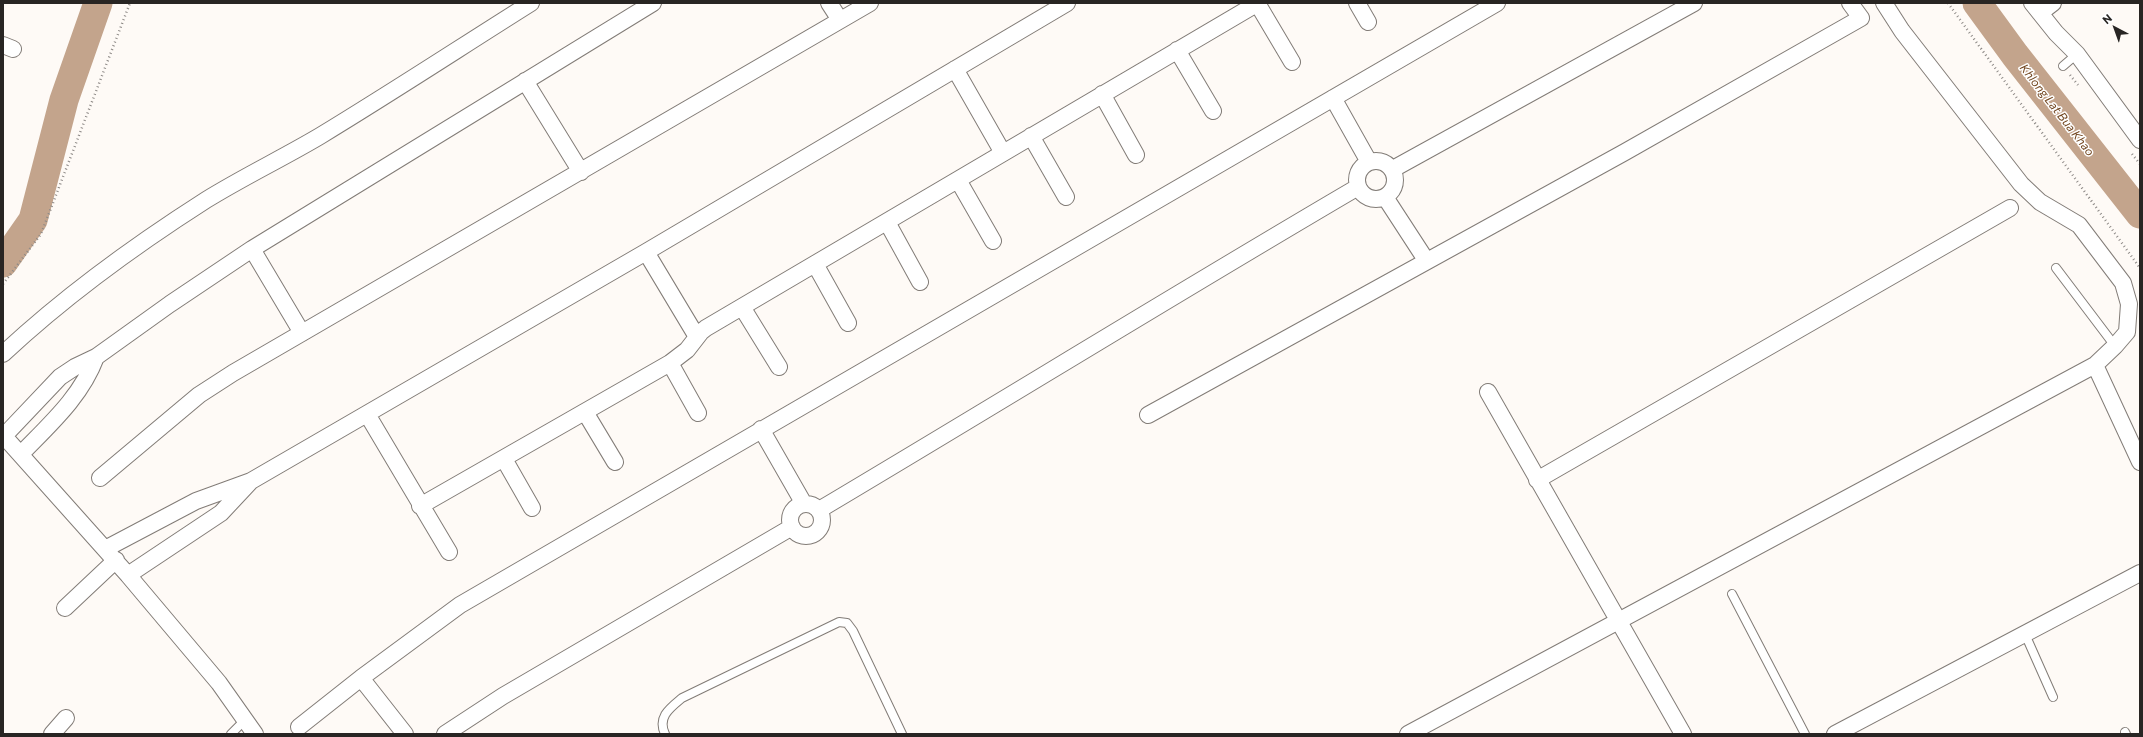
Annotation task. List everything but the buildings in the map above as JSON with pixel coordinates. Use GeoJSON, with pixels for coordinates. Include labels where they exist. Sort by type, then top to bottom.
{"type":"FeatureCollection","features":[{"type":"Feature","properties":{"kind":"street"},"geometry":{"type":"LineString","coordinates":[[3,354],[36,323],[94,276],[131,250],[207,200],[319,136],[531,3]]}},
{"type":"Feature","properties":{"kind":"street"},"geometry":{"type":"LineString","coordinates":[[255,734],[219,683],[128,575],[3,435],[60,377],[75,367],[96,358],[170,304],[252,250],[653,3]]}},
{"type":"Feature","properties":{"kind":"street"},"geometry":{"type":"LineString","coordinates":[[829,3],[840,20]]}},
{"type":"Feature","properties":{"kind":"street"},"geometry":{"type":"LineString","coordinates":[[100,478],[199,395],[302,333],[870,3]]}},
{"type":"Feature","properties":{"kind":"street"},"geometry":{"type":"LineString","coordinates":[[64,608],[110,555],[196,501],[251,481],[646,252],[1067,3]]}},
{"type":"Feature","properties":{"kind":"street"},"geometry":{"type":"LineString","coordinates":[[420,506],[670,363],[687,350],[706,328],[1257,3],[1292,62]]}},
{"type":"Feature","properties":{"kind":"street"},"geometry":{"type":"LineString","coordinates":[[1357,3],[1368,22]]}},
{"type":"Feature","properties":{"kind":"street"},"geometry":{"type":"LineString","coordinates":[[299,727],[361,678],[460,605],[591,531],[761,429],[1497,3]]}},
{"type":"Feature","properties":{"kind":"street"},"geometry":{"type":"LineString","coordinates":[[1393,170],[1694,3]]}},
{"type":"Feature","properties":{"kind":"street"},"geometry":{"type":"LineString","coordinates":[[1148,415],[1426,260],[1625,152],[1861,18],[1850,3]]}},
{"type":"Feature","properties":{"kind":"street"},"geometry":{"type":"LineString","coordinates":[[1408,734],[2095,365],[2116,346],[2126,332],[2129,317],[2129,304],[2123,283],[2079,225],[2040,202],[2021,184],[1902,31],[1884,3]]}},
{"type":"Feature","properties":{"kind":"street"},"geometry":{"type":"LineString","coordinates":[[2053,3],[2036,8],[2076,54],[2140,140]]}},
{"type":"Feature","properties":{"kind":"street"},"geometry":{"type":"LineString","coordinates":[[1176,50],[1213,111]]}},
{"type":"Feature","properties":{"kind":"street"},"geometry":{"type":"LineString","coordinates":[[955,69],[1003,153]]}},
{"type":"Feature","properties":{"kind":"street"},"geometry":{"type":"LineString","coordinates":[[525,81],[581,172]]}},
{"type":"Feature","properties":{"kind":"street"},"geometry":{"type":"LineString","coordinates":[[1102,94],[1136,155]]}},
{"type":"Feature","properties":{"kind":"street"},"geometry":{"type":"LineString","coordinates":[[1333,98],[1369,162]]}},
{"type":"Feature","properties":{"kind":"street"},"geometry":{"type":"LineString","coordinates":[[1031,136],[1066,197]]}},
{"type":"Feature","properties":{"kind":"street"},"geometry":{"type":"LineString","coordinates":[[1383,161],[1393,170],[1395,175],[1394,188],[1385,197],[1372,199],[1361,193],[1358,187],[1357,174],[1360,168],[1369,162],[1383,161]]}},
{"type":"Feature","properties":{"kind":"street"},"geometry":{"type":"LineString","coordinates":[[958,180],[993,241]]}},
{"type":"Feature","properties":{"kind":"street"},"geometry":{"type":"LineString","coordinates":[[819,510],[1013,395],[1134,319],[1358,187]]}},
{"type":"Feature","properties":{"kind":"street"},"geometry":{"type":"LineString","coordinates":[[1385,197],[1426,260]]}},
{"type":"Feature","properties":{"kind":"street"},"geometry":{"type":"LineString","coordinates":[[1537,480],[2010,208]]}},
{"type":"Feature","properties":{"kind":"street"},"geometry":{"type":"LineString","coordinates":[[887,222],[920,282]]}},
{"type":"Feature","properties":{"kind":"street"},"geometry":{"type":"LineString","coordinates":[[252,250],[302,333]]}},
{"type":"Feature","properties":{"kind":"street"},"geometry":{"type":"LineString","coordinates":[[646,252],[697,337]]}},
{"type":"Feature","properties":{"kind":"street"},"geometry":{"type":"LineString","coordinates":[[815,264],[848,322]]}},
{"type":"Feature","properties":{"kind":"street"},"geometry":{"type":"LineString","coordinates":[[742,307],[779,367]]}},
{"type":"Feature","properties":{"kind":"street"},"geometry":{"type":"LineString","coordinates":[[21,454],[60,414],[82,387],[90,375],[96,358]]}},
{"type":"Feature","properties":{"kind":"street"},"geometry":{"type":"LineString","coordinates":[[670,363],[698,413]]}},
{"type":"Feature","properties":{"kind":"street"},"geometry":{"type":"LineString","coordinates":[[2095,365],[2140,462]]}},
{"type":"Feature","properties":{"kind":"street"},"geometry":{"type":"LineString","coordinates":[[1488,392],[1683,734]]}},
{"type":"Feature","properties":{"kind":"street"},"geometry":{"type":"LineString","coordinates":[[585,412],[615,462]]}},
{"type":"Feature","properties":{"kind":"street"},"geometry":{"type":"LineString","coordinates":[[367,414],[420,506],[449,552]]}},
{"type":"Feature","properties":{"kind":"street"},"geometry":{"type":"LineString","coordinates":[[761,429],[804,504]]}},
{"type":"Feature","properties":{"kind":"street"},"geometry":{"type":"LineString","coordinates":[[504,459],[532,508]]}},
{"type":"Feature","properties":{"kind":"street"},"geometry":{"type":"LineString","coordinates":[[128,575],[221,513],[251,481]]}},
{"type":"Feature","properties":{"kind":"street"},"geometry":{"type":"LineString","coordinates":[[804,504],[813,505],[819,510],[822,518],[821,526],[816,533],[808,536],[800,535],[792,528],[790,522],[791,514],[797,507],[804,504]]}},
{"type":"Feature","properties":{"kind":"street"},"geometry":{"type":"LineString","coordinates":[[445,734],[502,696],[792,528]]}},
{"type":"Feature","properties":{"kind":"street"},"geometry":{"type":"LineString","coordinates":[[1835,734],[2140,573]]}},
{"type":"Feature","properties":{"kind":"street"},"geometry":{"type":"LineString","coordinates":[[361,678],[405,734]]}},
{"type":"Feature","properties":{"kind":"street"},"geometry":{"type":"LineString","coordinates":[[52,734],[66,718]]}},
{"type":"Feature","properties":{"kind":"lane"},"geometry":{"type":"LineString","coordinates":[[2063,66],[2076,54]]}},
{"type":"Feature","properties":{"kind":"lane"},"geometry":{"type":"LineString","coordinates":[[2056,268],[2116,346]]}},
{"type":"Feature","properties":{"kind":"lane"},"geometry":{"type":"LineString","coordinates":[[1732,594],[1805,734]]}},
{"type":"Feature","properties":{"kind":"lane"},"geometry":{"type":"LineString","coordinates":[[666,734],[662,728],[663,719],[668,710],[682,698],[839,622],[847,623],[853,631],[902,734]]}},
{"type":"Feature","properties":{"kind":"lane"},"geometry":{"type":"LineString","coordinates":[[2025,634],[2053,697]]}},
{"type":"Feature","properties":{"kind":"lane"},"geometry":{"type":"LineString","coordinates":[[231,734],[245,720]]}},
{"type":"Feature","properties":{"kind":"path"},"geometry":{"type":"LineString","coordinates":[[3,284],[41,234],[130,3]]}},
{"type":"Feature","properties":{"kind":"path"},"geometry":{"type":"LineString","coordinates":[[1948,3],[2140,268]]}},
{"type":"Feature","properties":{"kind":"waterway"},"geometry":{"type":"LineString","coordinates":[[3,263],[33,220],[64,100],[98,3]]}},
{"type":"Feature","properties":{"kind":"waterway","name":"Khlong Lat Bua Khao"},"geometry":{"type":"LineString","coordinates":[[1977,3],[2015,55],[2140,214]]}}]}
